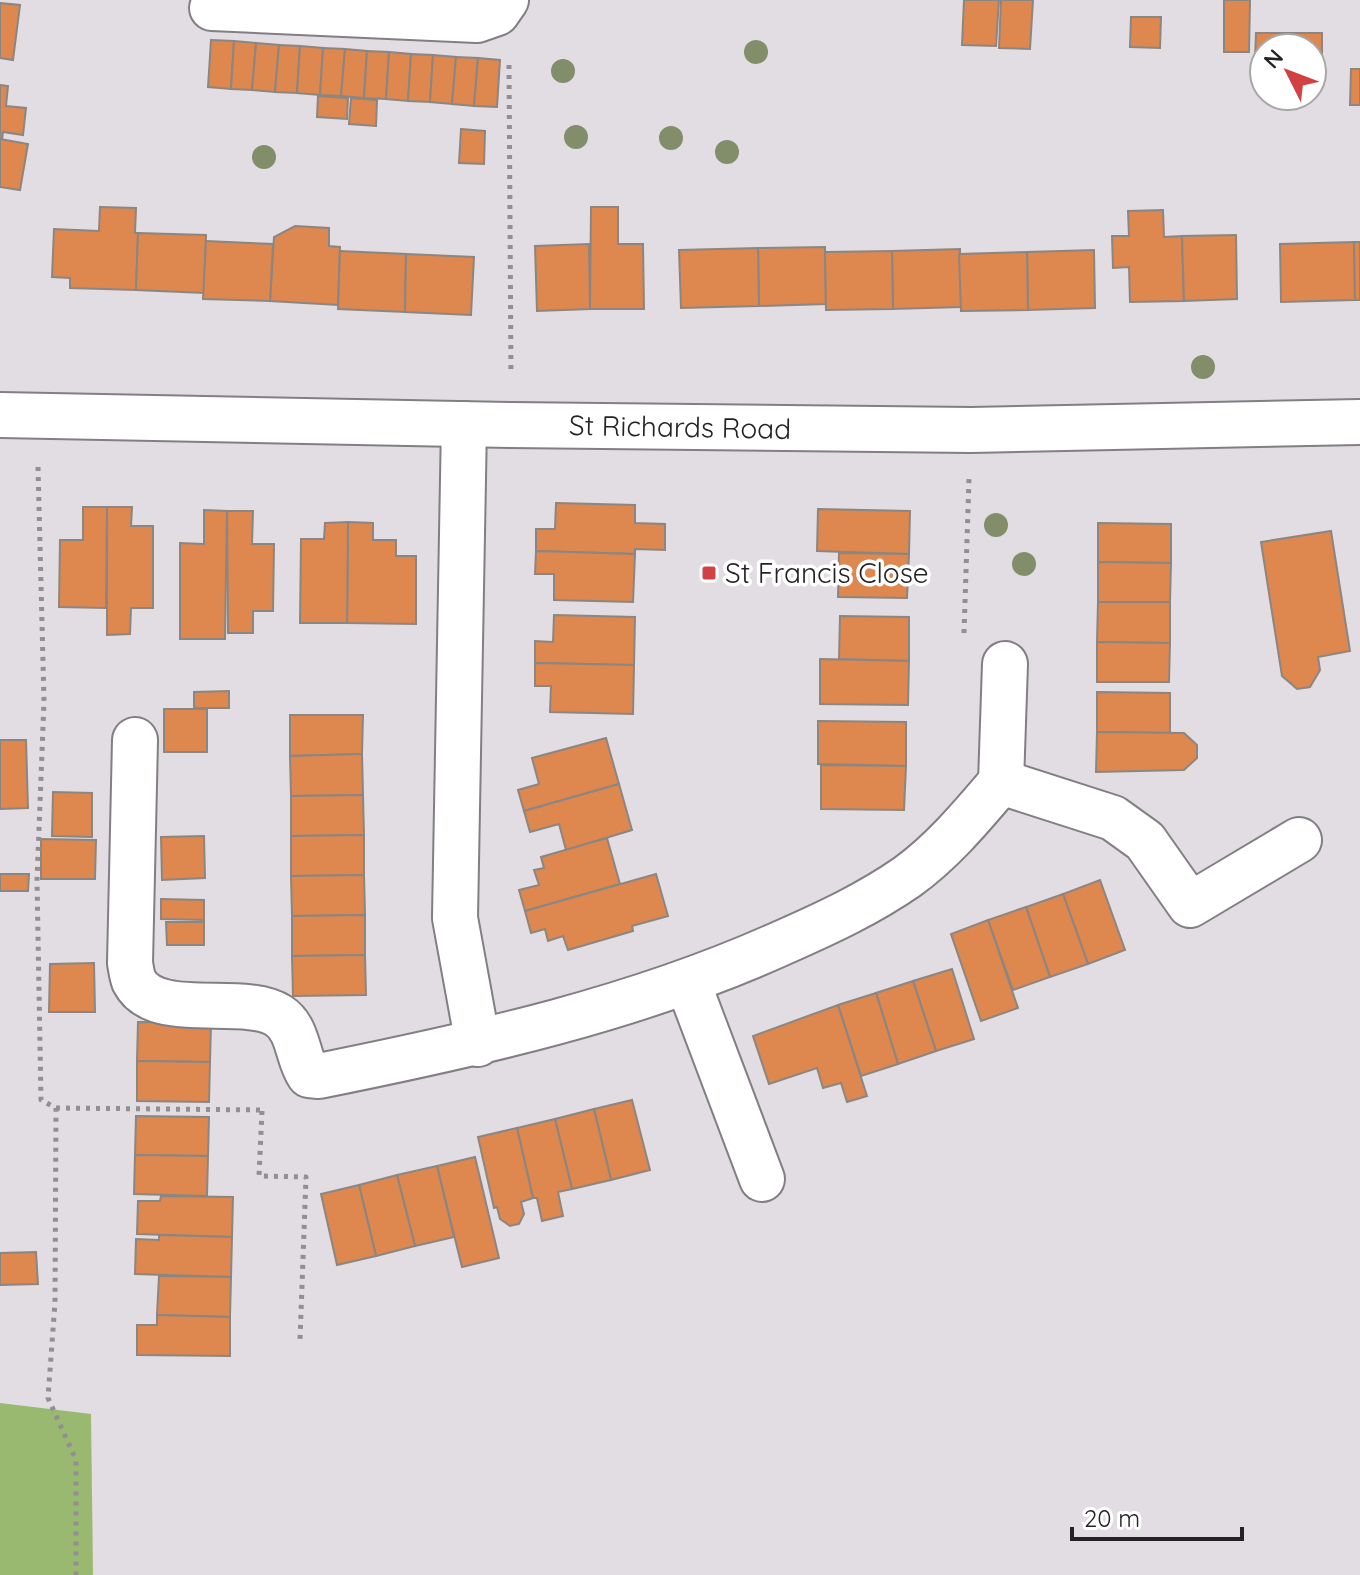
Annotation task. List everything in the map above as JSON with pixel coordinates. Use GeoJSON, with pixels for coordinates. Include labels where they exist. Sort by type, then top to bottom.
{"type":"FeatureCollection","features":[{"type":"Feature","properties":{"kind":"street"},"geometry":{"type":"LineString","coordinates":[[212,8],[477,20],[502,7]]}},
{"type":"Feature","properties":{"kind":"street","name":"St Richards Road"},"geometry":{"type":"LineString","coordinates":[[19,416],[971,430],[1360,422]]}},
{"type":"Feature","properties":{"kind":"street"},"geometry":{"type":"LineString","coordinates":[[464,424],[455,918],[478,1044]]}},
{"type":"Feature","properties":{"kind":"street"},"geometry":{"type":"LineString","coordinates":[[135,740],[130,963],[135,983],[154,999],[179,1005],[249,1007],[280,1016],[299,1044],[303,1066],[309,1075],[319,1076],[478,1044],[688,983],[866,903],[909,875],[960,830],[1001,782],[1005,664]]}},
{"type":"Feature","properties":{"kind":"street"},"geometry":{"type":"LineString","coordinates":[[1001,782],[1113,818],[1145,841],[1190,905],[1299,840]]}},
{"type":"Feature","properties":{"kind":"street"},"geometry":{"type":"LineString","coordinates":[[688,983],[762,1179]]}},
{"type":"Feature","properties":{"kind":"path"},"geometry":{"type":"LineString","coordinates":[[502,7],[509,50],[511,369]]}},
{"type":"Feature","properties":{"kind":"path"},"geometry":{"type":"LineString","coordinates":[[19,416],[44,701],[37,880],[41,1100],[56,1108],[262,1111],[259,1176],[306,1177],[300,1340]]}},
{"type":"Feature","properties":{"kind":"path"},"geometry":{"type":"LineString","coordinates":[[971,430],[962,665],[1005,664]]}},
{"type":"Feature","properties":{"kind":"path"},"geometry":{"type":"LineString","coordinates":[[56,1108],[55,1302],[48,1398],[76,1460],[76,1575]]}},
{"type":"Feature","properties":{"kind":"green space"},"geometry":{"type":"Polygon","coordinates":[[[0,1403],[91,1414],[93,1575],[0,1575],[0,1403]]]}},
{"type":"Feature","properties":{"kind":"building"},"geometry":{"type":"Polygon","coordinates":[[[964,0],[999,0],[996,46],[962,45],[964,0]]]}},
{"type":"Feature","properties":{"kind":"building"},"geometry":{"type":"Polygon","coordinates":[[[1001,0],[1033,0],[1030,49],[999,48],[1001,0]]]}},
{"type":"Feature","properties":{"kind":"building"},"geometry":{"type":"Polygon","coordinates":[[[1224,0],[1250,0],[1248,52],[1224,52],[1224,0]]]}},
{"type":"Feature","properties":{"kind":"building"},"geometry":{"type":"Polygon","coordinates":[[[0,3],[20,5],[13,60],[0,58],[0,3]]]}},
{"type":"Feature","properties":{"kind":"building"},"geometry":{"type":"Polygon","coordinates":[[[1131,17],[1161,17],[1160,48],[1130,47],[1131,17]]]}},
{"type":"Feature","properties":{"kind":"building"},"geometry":{"type":"Polygon","coordinates":[[[211,40],[234,41],[231,89],[208,87],[211,40]]]}},
{"type":"Feature","properties":{"kind":"building"},"geometry":{"type":"Polygon","coordinates":[[[234,41],[256,43],[252,90],[231,89],[234,41]]]}},
{"type":"Feature","properties":{"kind":"building"},"geometry":{"type":"Polygon","coordinates":[[[256,43],[279,45],[275,92],[252,90],[256,43]]]}},
{"type":"Feature","properties":{"kind":"building"},"geometry":{"type":"Polygon","coordinates":[[[279,45],[300,46],[297,93],[275,92],[279,45]]]}},
{"type":"Feature","properties":{"kind":"building"},"geometry":{"type":"Polygon","coordinates":[[[300,46],[323,48],[320,95],[297,93],[300,46]]]}},
{"type":"Feature","properties":{"kind":"building"},"geometry":{"type":"Polygon","coordinates":[[[323,48],[345,49],[341,96],[320,95],[323,48]]]}},
{"type":"Feature","properties":{"kind":"building"},"geometry":{"type":"Polygon","coordinates":[[[345,49],[367,51],[364,98],[341,96],[345,49]]]}},
{"type":"Feature","properties":{"kind":"building"},"geometry":{"type":"Polygon","coordinates":[[[367,51],[389,52],[386,99],[364,98],[367,51]]]}},
{"type":"Feature","properties":{"kind":"building"},"geometry":{"type":"Polygon","coordinates":[[[389,52],[411,54],[408,101],[386,99],[389,52]]]}},
{"type":"Feature","properties":{"kind":"building"},"geometry":{"type":"Polygon","coordinates":[[[411,54],[433,55],[430,102],[408,101],[411,54]]]}},
{"type":"Feature","properties":{"kind":"building"},"geometry":{"type":"Polygon","coordinates":[[[433,55],[456,57],[452,104],[430,102],[433,55]]]}},
{"type":"Feature","properties":{"kind":"building"},"geometry":{"type":"Polygon","coordinates":[[[456,57],[478,58],[474,106],[452,104],[456,57]]]}},
{"type":"Feature","properties":{"kind":"building"},"geometry":{"type":"Polygon","coordinates":[[[478,58],[500,60],[497,107],[474,106],[478,58]]]}},
{"type":"Feature","properties":{"kind":"building"},"geometry":{"type":"Polygon","coordinates":[[[1351,69],[1360,69],[1360,105],[1350,105],[1351,69]]]}},
{"type":"Feature","properties":{"kind":"building"},"geometry":{"type":"Polygon","coordinates":[[[0,85],[8,86],[6,106],[26,108],[23,135],[3,132],[2,140],[0,139],[0,85]]]}},
{"type":"Feature","properties":{"kind":"building"},"geometry":{"type":"Polygon","coordinates":[[[318,96],[348,98],[347,119],[317,117],[318,96]]]}},
{"type":"Feature","properties":{"kind":"building"},"geometry":{"type":"Polygon","coordinates":[[[351,98],[377,100],[376,126],[349,124],[351,98]]]}},
{"type":"Feature","properties":{"kind":"building"},"geometry":{"type":"Polygon","coordinates":[[[461,129],[485,131],[484,164],[459,163],[461,129]]]}},
{"type":"Feature","properties":{"kind":"building"},"geometry":{"type":"Polygon","coordinates":[[[0,139],[28,144],[20,190],[0,187],[0,139]]]}},
{"type":"Feature","properties":{"kind":"building"},"geometry":{"type":"Polygon","coordinates":[[[100,207],[136,208],[136,290],[70,288],[70,278],[52,277],[54,229],[99,231],[100,207]]]}},
{"type":"Feature","properties":{"kind":"building"},"geometry":{"type":"Polygon","coordinates":[[[591,207],[618,207],[618,244],[643,244],[644,309],[590,309],[591,207]]]}},
{"type":"Feature","properties":{"kind":"building"},"geometry":{"type":"Polygon","coordinates":[[[1163,210],[1164,237],[1182,236],[1184,301],[1130,302],[1129,267],[1113,268],[1112,236],[1129,236],[1128,211],[1163,210]]]}},
{"type":"Feature","properties":{"kind":"building"},"geometry":{"type":"Polygon","coordinates":[[[295,226],[329,228],[329,246],[340,247],[338,305],[270,301],[274,237],[295,226]]]}},
{"type":"Feature","properties":{"kind":"building"},"geometry":{"type":"Polygon","coordinates":[[[138,233],[206,235],[204,293],[136,290],[138,233]]]}},
{"type":"Feature","properties":{"kind":"building"},"geometry":{"type":"Polygon","coordinates":[[[1236,235],[1237,299],[1184,301],[1182,236],[1236,235]]]}},
{"type":"Feature","properties":{"kind":"building"},"geometry":{"type":"Polygon","coordinates":[[[206,241],[273,244],[270,301],[203,299],[206,241]]]}},
{"type":"Feature","properties":{"kind":"building"},"geometry":{"type":"Polygon","coordinates":[[[1354,242],[1355,300],[1281,302],[1280,244],[1354,242]]]}},
{"type":"Feature","properties":{"kind":"building"},"geometry":{"type":"Polygon","coordinates":[[[1354,242],[1360,242],[1360,300],[1355,300],[1354,242]]]}},
{"type":"Feature","properties":{"kind":"building"},"geometry":{"type":"Polygon","coordinates":[[[589,244],[590,309],[537,311],[535,246],[589,244]]]}},
{"type":"Feature","properties":{"kind":"building"},"geometry":{"type":"Polygon","coordinates":[[[825,247],[826,304],[759,306],[758,248],[825,247]]]}},
{"type":"Feature","properties":{"kind":"building"},"geometry":{"type":"Polygon","coordinates":[[[758,248],[759,306],[681,308],[679,250],[758,248]]]}},
{"type":"Feature","properties":{"kind":"building"},"geometry":{"type":"Polygon","coordinates":[[[960,249],[961,307],[893,309],[892,251],[960,249]]]}},
{"type":"Feature","properties":{"kind":"building"},"geometry":{"type":"Polygon","coordinates":[[[1094,250],[1095,308],[1028,310],[1027,252],[1094,250]]]}},
{"type":"Feature","properties":{"kind":"building"},"geometry":{"type":"Polygon","coordinates":[[[340,251],[406,254],[405,312],[338,309],[340,251]]]}},
{"type":"Feature","properties":{"kind":"building"},"geometry":{"type":"Polygon","coordinates":[[[892,251],[893,309],[826,310],[825,252],[892,251]]]}},
{"type":"Feature","properties":{"kind":"building"},"geometry":{"type":"Polygon","coordinates":[[[1027,252],[1028,310],[961,311],[959,254],[1027,252]]]}},
{"type":"Feature","properties":{"kind":"building"},"geometry":{"type":"Polygon","coordinates":[[[406,254],[474,257],[471,315],[405,312],[406,254]]]}},
{"type":"Feature","properties":{"kind":"building"},"geometry":{"type":"Polygon","coordinates":[[[556,503],[635,505],[635,523],[665,524],[665,550],[635,549],[635,554],[536,551],[536,529],[555,529],[556,503]]]}},
{"type":"Feature","properties":{"kind":"building"},"geometry":{"type":"Polygon","coordinates":[[[83,507],[107,507],[106,608],[59,607],[60,540],[83,540],[83,507]]]}},
{"type":"Feature","properties":{"kind":"building"},"geometry":{"type":"Polygon","coordinates":[[[107,507],[132,507],[131,526],[153,526],[153,608],[131,608],[130,634],[107,635],[107,507]]]}},
{"type":"Feature","properties":{"kind":"building"},"geometry":{"type":"Polygon","coordinates":[[[818,509],[910,511],[909,554],[817,551],[818,509]]]}},
{"type":"Feature","properties":{"kind":"building"},"geometry":{"type":"Polygon","coordinates":[[[204,510],[227,511],[225,639],[180,639],[180,543],[204,544],[204,510]]]}},
{"type":"Feature","properties":{"kind":"building"},"geometry":{"type":"Polygon","coordinates":[[[227,511],[253,511],[252,544],[274,544],[273,611],[253,611],[253,633],[228,633],[227,511]]]}},
{"type":"Feature","properties":{"kind":"building"},"geometry":{"type":"Polygon","coordinates":[[[348,522],[373,523],[373,540],[396,540],[396,556],[416,556],[416,624],[347,623],[348,522]]]}},
{"type":"Feature","properties":{"kind":"building"},"geometry":{"type":"Polygon","coordinates":[[[348,522],[347,623],[300,623],[301,539],[324,539],[325,523],[348,522]]]}},
{"type":"Feature","properties":{"kind":"building"},"geometry":{"type":"Polygon","coordinates":[[[1098,523],[1171,524],[1171,563],[1098,562],[1098,523]]]}},
{"type":"Feature","properties":{"kind":"building"},"geometry":{"type":"Polygon","coordinates":[[[1331,531],[1350,651],[1318,657],[1320,670],[1310,687],[1297,689],[1282,676],[1261,542],[1331,531]]]}},
{"type":"Feature","properties":{"kind":"building"},"geometry":{"type":"Polygon","coordinates":[[[536,551],[635,554],[633,602],[554,600],[554,574],[535,574],[536,551]]]}},
{"type":"Feature","properties":{"kind":"building"},"geometry":{"type":"Polygon","coordinates":[[[839,553],[909,554],[907,598],[838,597],[839,553]]]}},
{"type":"Feature","properties":{"kind":"building"},"geometry":{"type":"Polygon","coordinates":[[[1098,562],[1171,563],[1170,602],[1098,602],[1098,562]]]}},
{"type":"Feature","properties":{"kind":"building"},"geometry":{"type":"Polygon","coordinates":[[[1098,602],[1170,602],[1170,643],[1097,642],[1098,602]]]}},
{"type":"Feature","properties":{"kind":"building"},"geometry":{"type":"Polygon","coordinates":[[[554,615],[635,617],[634,665],[535,663],[535,641],[553,642],[554,615]]]}},
{"type":"Feature","properties":{"kind":"building"},"geometry":{"type":"Polygon","coordinates":[[[840,616],[909,617],[909,661],[839,659],[840,616]]]}},
{"type":"Feature","properties":{"kind":"building"},"geometry":{"type":"Polygon","coordinates":[[[1097,642],[1170,643],[1169,682],[1097,682],[1097,642]]]}},
{"type":"Feature","properties":{"kind":"building"},"geometry":{"type":"Polygon","coordinates":[[[820,659],[909,661],[908,705],[820,704],[820,659]]]}},
{"type":"Feature","properties":{"kind":"building"},"geometry":{"type":"Polygon","coordinates":[[[535,663],[634,665],[633,714],[550,712],[551,686],[535,686],[535,663]]]}},
{"type":"Feature","properties":{"kind":"building"},"geometry":{"type":"Polygon","coordinates":[[[229,691],[229,708],[194,708],[194,692],[229,691]]]}},
{"type":"Feature","properties":{"kind":"building"},"geometry":{"type":"Polygon","coordinates":[[[1097,692],[1170,693],[1170,733],[1097,732],[1097,692]]]}},
{"type":"Feature","properties":{"kind":"building"},"geometry":{"type":"Polygon","coordinates":[[[164,709],[207,709],[207,752],[164,752],[164,709]]]}},
{"type":"Feature","properties":{"kind":"building"},"geometry":{"type":"Polygon","coordinates":[[[290,715],[363,715],[362,754],[290,756],[290,715]]]}},
{"type":"Feature","properties":{"kind":"building"},"geometry":{"type":"Polygon","coordinates":[[[818,721],[906,722],[906,766],[818,764],[818,721]]]}},
{"type":"Feature","properties":{"kind":"building"},"geometry":{"type":"Polygon","coordinates":[[[1097,732],[1184,733],[1197,745],[1197,758],[1184,770],[1096,772],[1097,732]]]}},
{"type":"Feature","properties":{"kind":"building"},"geometry":{"type":"Polygon","coordinates":[[[606,738],[619,784],[524,811],[518,790],[539,784],[532,758],[606,738]]]}},
{"type":"Feature","properties":{"kind":"building"},"geometry":{"type":"Polygon","coordinates":[[[0,740],[26,740],[28,808],[0,809],[0,740]]]}},
{"type":"Feature","properties":{"kind":"building"},"geometry":{"type":"Polygon","coordinates":[[[362,754],[363,795],[291,796],[290,756],[362,754]]]}},
{"type":"Feature","properties":{"kind":"building"},"geometry":{"type":"Polygon","coordinates":[[[821,765],[906,766],[904,810],[821,809],[821,765]]]}},
{"type":"Feature","properties":{"kind":"building"},"geometry":{"type":"Polygon","coordinates":[[[619,784],[632,830],[566,850],[559,824],[530,832],[524,811],[619,784]]]}},
{"type":"Feature","properties":{"kind":"building"},"geometry":{"type":"Polygon","coordinates":[[[53,792],[92,793],[92,837],[52,836],[53,792]]]}},
{"type":"Feature","properties":{"kind":"building"},"geometry":{"type":"Polygon","coordinates":[[[363,795],[364,835],[291,836],[291,796],[363,795]]]}},
{"type":"Feature","properties":{"kind":"building"},"geometry":{"type":"Polygon","coordinates":[[[364,835],[364,875],[291,876],[291,836],[364,835]]]}},
{"type":"Feature","properties":{"kind":"building"},"geometry":{"type":"Polygon","coordinates":[[[204,836],[205,878],[162,880],[161,837],[204,836]]]}},
{"type":"Feature","properties":{"kind":"building"},"geometry":{"type":"Polygon","coordinates":[[[607,838],[620,884],[525,911],[519,890],[539,885],[534,870],[544,868],[541,857],[607,838]]]}},
{"type":"Feature","properties":{"kind":"building"},"geometry":{"type":"Polygon","coordinates":[[[41,839],[96,840],[95,879],[41,879],[41,839]]]}},
{"type":"Feature","properties":{"kind":"building"},"geometry":{"type":"Polygon","coordinates":[[[0,874],[29,874],[28,891],[0,891],[0,874]]]}},
{"type":"Feature","properties":{"kind":"building"},"geometry":{"type":"Polygon","coordinates":[[[656,874],[668,916],[632,926],[633,931],[568,950],[563,936],[548,941],[545,929],[531,933],[525,911],[656,874]]]}},
{"type":"Feature","properties":{"kind":"building"},"geometry":{"type":"Polygon","coordinates":[[[364,875],[365,915],[292,916],[291,876],[364,875]]]}},
{"type":"Feature","properties":{"kind":"building"},"geometry":{"type":"Polygon","coordinates":[[[1100,880],[1125,950],[1088,964],[1063,894],[1100,880]]]}},
{"type":"Feature","properties":{"kind":"building"},"geometry":{"type":"Polygon","coordinates":[[[1063,894],[1088,964],[1050,977],[1026,907],[1063,894]]]}},
{"type":"Feature","properties":{"kind":"building"},"geometry":{"type":"Polygon","coordinates":[[[161,899],[204,900],[204,920],[161,919],[161,899]]]}},
{"type":"Feature","properties":{"kind":"building"},"geometry":{"type":"Polygon","coordinates":[[[1026,907],[1050,977],[1013,990],[988,920],[1026,907]]]}},
{"type":"Feature","properties":{"kind":"building"},"geometry":{"type":"Polygon","coordinates":[[[365,915],[365,955],[292,956],[292,916],[365,915]]]}},
{"type":"Feature","properties":{"kind":"building"},"geometry":{"type":"Polygon","coordinates":[[[988,920],[1018,1008],[981,1021],[951,934],[988,920]]]}},
{"type":"Feature","properties":{"kind":"building"},"geometry":{"type":"Polygon","coordinates":[[[166,922],[204,922],[204,945],[167,945],[166,922]]]}},
{"type":"Feature","properties":{"kind":"building"},"geometry":{"type":"Polygon","coordinates":[[[365,955],[366,995],[293,996],[292,956],[365,955]]]}},
{"type":"Feature","properties":{"kind":"building"},"geometry":{"type":"Polygon","coordinates":[[[94,963],[95,1012],[49,1012],[50,964],[94,963]]]}},
{"type":"Feature","properties":{"kind":"building"},"geometry":{"type":"Polygon","coordinates":[[[952,969],[974,1039],[936,1051],[913,981],[952,969]]]}},
{"type":"Feature","properties":{"kind":"building"},"geometry":{"type":"Polygon","coordinates":[[[913,981],[936,1051],[898,1064],[876,993],[913,981]]]}},
{"type":"Feature","properties":{"kind":"building"},"geometry":{"type":"Polygon","coordinates":[[[876,993],[898,1064],[861,1076],[838,1005],[876,993]]]}},
{"type":"Feature","properties":{"kind":"building"},"geometry":{"type":"Polygon","coordinates":[[[838,1005],[867,1096],[847,1102],[841,1083],[823,1088],[817,1068],[769,1084],[753,1036],[838,1005]]]}},
{"type":"Feature","properties":{"kind":"building"},"geometry":{"type":"Polygon","coordinates":[[[138,1022],[211,1023],[210,1062],[137,1061],[138,1022]]]}},
{"type":"Feature","properties":{"kind":"building"},"geometry":{"type":"Polygon","coordinates":[[[137,1061],[210,1062],[209,1102],[137,1101],[137,1061]]]}},
{"type":"Feature","properties":{"kind":"building"},"geometry":{"type":"Polygon","coordinates":[[[632,1100],[650,1170],[611,1180],[594,1109],[632,1100]]]}},
{"type":"Feature","properties":{"kind":"building"},"geometry":{"type":"Polygon","coordinates":[[[594,1109],[611,1180],[572,1189],[555,1119],[594,1109]]]}},
{"type":"Feature","properties":{"kind":"building"},"geometry":{"type":"Polygon","coordinates":[[[136,1116],[209,1117],[208,1156],[135,1155],[136,1116]]]}},
{"type":"Feature","properties":{"kind":"building"},"geometry":{"type":"Polygon","coordinates":[[[555,1119],[572,1189],[558,1192],[563,1216],[542,1221],[537,1198],[533,1198],[517,1128],[555,1119]]]}},
{"type":"Feature","properties":{"kind":"building"},"geometry":{"type":"Polygon","coordinates":[[[517,1128],[533,1198],[521,1202],[524,1214],[519,1224],[510,1226],[500,1219],[497,1207],[494,1208],[478,1137],[517,1128]]]}},
{"type":"Feature","properties":{"kind":"building"},"geometry":{"type":"Polygon","coordinates":[[[135,1155],[208,1156],[207,1196],[134,1194],[135,1155]]]}},
{"type":"Feature","properties":{"kind":"building"},"geometry":{"type":"Polygon","coordinates":[[[475,1157],[499,1258],[462,1267],[437,1166],[475,1157]]]}},
{"type":"Feature","properties":{"kind":"building"},"geometry":{"type":"Polygon","coordinates":[[[437,1166],[454,1237],[415,1246],[397,1175],[437,1166]]]}},
{"type":"Feature","properties":{"kind":"building"},"geometry":{"type":"Polygon","coordinates":[[[397,1175],[415,1246],[376,1256],[359,1185],[397,1175]]]}},
{"type":"Feature","properties":{"kind":"building"},"geometry":{"type":"Polygon","coordinates":[[[359,1185],[376,1256],[337,1265],[321,1194],[359,1185]]]}},
{"type":"Feature","properties":{"kind":"building"},"geometry":{"type":"Polygon","coordinates":[[[161,1196],[233,1197],[232,1237],[137,1234],[138,1201],[160,1201],[161,1196]]]}},
{"type":"Feature","properties":{"kind":"building"},"geometry":{"type":"Polygon","coordinates":[[[159,1235],[232,1237],[231,1277],[135,1274],[136,1239],[159,1240],[159,1235]]]}},
{"type":"Feature","properties":{"kind":"building"},"geometry":{"type":"Polygon","coordinates":[[[36,1252],[38,1284],[0,1285],[0,1253],[36,1252]]]}},
{"type":"Feature","properties":{"kind":"building"},"geometry":{"type":"Polygon","coordinates":[[[159,1276],[231,1277],[230,1317],[157,1315],[159,1276]]]}},
{"type":"Feature","properties":{"kind":"building"},"geometry":{"type":"Polygon","coordinates":[[[157,1315],[230,1317],[230,1356],[137,1355],[137,1325],[157,1325],[157,1315]]]}},
{"type":"Feature","properties":{"kind":"place","name":"St Francis Close"},"geometry":{"type":"Point","coordinates":[709,573]}}]}
